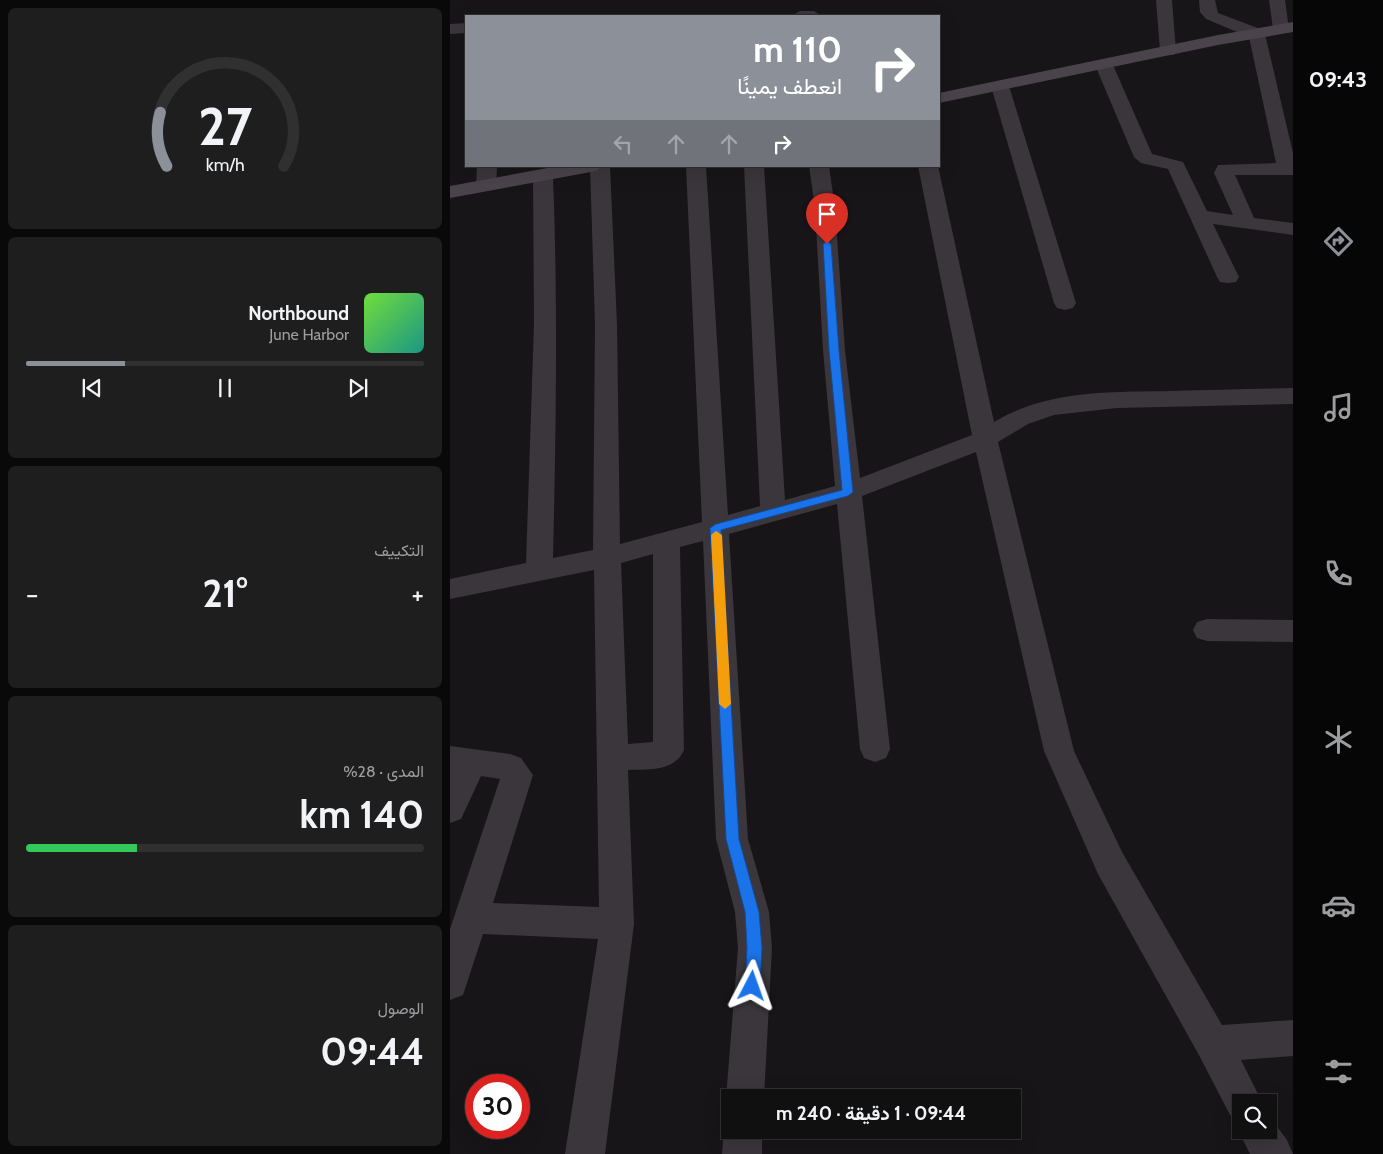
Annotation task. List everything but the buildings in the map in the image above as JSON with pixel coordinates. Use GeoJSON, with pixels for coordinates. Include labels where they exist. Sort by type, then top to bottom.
{"type":"FeatureCollection","features":[{"type":"Feature","properties":{"kind":"street"},"geometry":{"type":"LineString","coordinates":[[1164,0],[1168,51]]}},
{"type":"Feature","properties":{"kind":"street"},"geometry":{"type":"LineString","coordinates":[[1207,0],[1208,12],[1212,16],[1257,34]]}},
{"type":"Feature","properties":{"kind":"street"},"geometry":{"type":"LineString","coordinates":[[940,98],[1287,28],[1277,0]]}},
{"type":"Feature","properties":{"kind":"street"},"geometry":{"type":"LineString","coordinates":[[450,29],[465,28]]}},
{"type":"Feature","properties":{"kind":"street"},"geometry":{"type":"LineString","coordinates":[[1246,222],[1224,173],[1225,169],[1290,169],[1257,34]]}},
{"type":"Feature","properties":{"kind":"street"},"geometry":{"type":"LineString","coordinates":[[1104,65],[1144,157],[1151,161],[1175,164],[1228,277]]}},
{"type":"Feature","properties":{"kind":"street"},"geometry":{"type":"LineString","coordinates":[[1000,86],[1065,303]]}},
{"type":"Feature","properties":{"kind":"street"},"geometry":{"type":"LineString","coordinates":[[486,186],[487,167]]}},
{"type":"Feature","properties":{"kind":"street"},"geometry":{"type":"LineString","coordinates":[[450,192],[584,167]]}},
{"type":"Feature","properties":{"kind":"street"},"geometry":{"type":"LineString","coordinates":[[585,1154],[617,924],[606,557],[606,324],[600,167]]}},
{"type":"Feature","properties":{"kind":"street"},"geometry":{"type":"LineString","coordinates":[[696,167],[732,839],[752,912],[755,948],[746,1089]]}},
{"type":"Feature","properties":{"kind":"street"},"geometry":{"type":"LineString","coordinates":[[754,167],[773,512]]}},
{"type":"Feature","properties":{"kind":"street"},"geometry":{"type":"LineString","coordinates":[[819,167],[825,208],[834,350],[875,749]]}},
{"type":"Feature","properties":{"kind":"street"},"geometry":{"type":"LineString","coordinates":[[928,167],[985,439],[1059,751],[1110,863],[1213,1044],[1239,1094]]}},
{"type":"Feature","properties":{"kind":"street"},"geometry":{"type":"LineString","coordinates":[[539,572],[544,456],[546,271],[556,171]]}},
{"type":"Feature","properties":{"kind":"street"},"geometry":{"type":"LineString","coordinates":[[1198,216],[1293,229]]}},
{"type":"Feature","properties":{"kind":"street"},"geometry":{"type":"LineString","coordinates":[[450,589],[606,557],[848,492],[985,439],[1019,418],[1066,404],[1168,398],[1293,396]]}},
{"type":"Feature","properties":{"kind":"street"},"geometry":{"type":"LineString","coordinates":[[612,758],[662,755],[669,750],[666,542]]}},
{"type":"Feature","properties":{"kind":"street"},"geometry":{"type":"LineString","coordinates":[[1207,630],[1293,631]]}},
{"type":"Feature","properties":{"kind":"street"},"geometry":{"type":"LineString","coordinates":[[450,810],[461,760],[510,767],[517,775],[450,983]]}},
{"type":"Feature","properties":{"kind":"street"},"geometry":{"type":"LineString","coordinates":[[472,918],[617,924]]}},
{"type":"Feature","properties":{"kind":"street"},"geometry":{"type":"LineString","coordinates":[[1213,1044],[1293,1038]]}},
{"type":"Feature","properties":{"kind":"street"},"geometry":{"type":"LineString","coordinates":[[742,1154],[743,1139]]}},
{"type":"Feature","properties":{"kind":"street"},"geometry":{"type":"LineString","coordinates":[[1263,1139],[1273,1154]]}},
{"type":"Feature","properties":{"kind":"slow traffic"},"geometry":{"type":"LineString","coordinates":[[716,535],[725,704]]}},
{"type":"Feature","properties":{"kind":"route"},"geometry":{"type":"LineString","coordinates":[[752,986],[755,948],[752,912],[732,839],[716,528],[848,492],[834,350],[827,244]]}}]}
